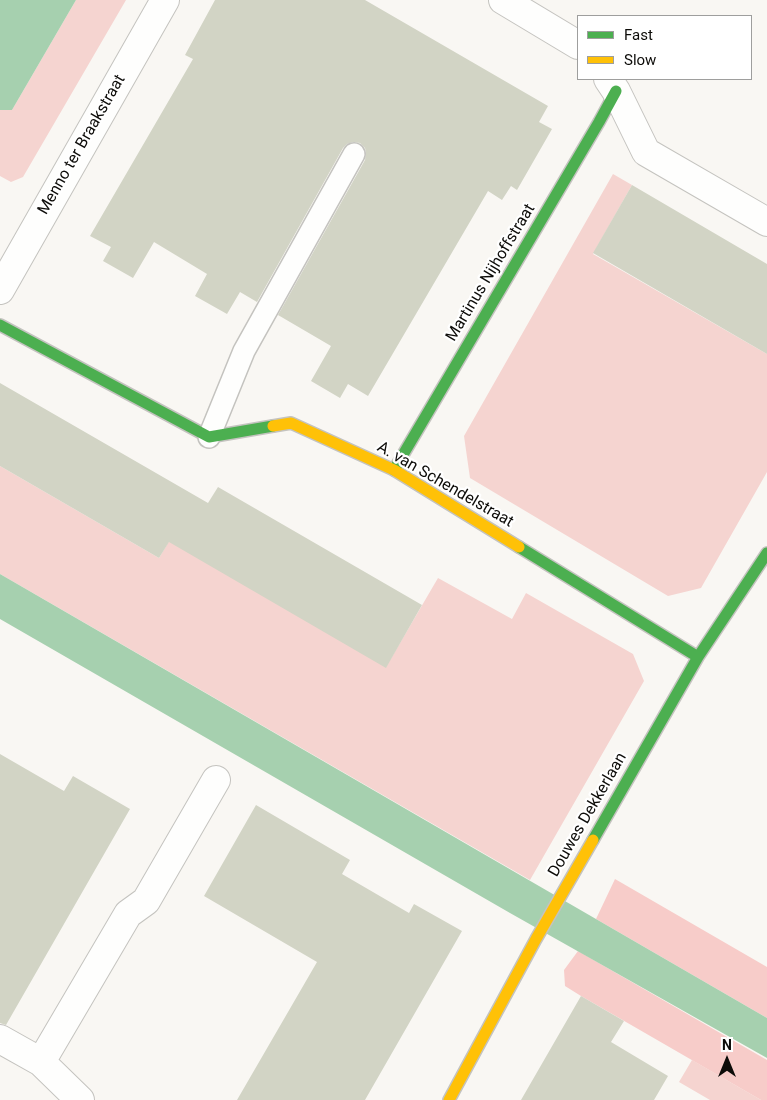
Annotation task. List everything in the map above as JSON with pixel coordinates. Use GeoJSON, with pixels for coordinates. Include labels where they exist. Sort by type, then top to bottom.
{"type":"FeatureCollection","features":[{"type":"Feature","properties":{"kind":"street","name":"Menno ter Braakstraat"},"geometry":{"type":"LineString","coordinates":[[0,290],[165,0]]}},
{"type":"Feature","properties":{"kind":"street"},"geometry":{"type":"LineString","coordinates":[[503,0],[577,44]]}},
{"type":"Feature","properties":{"kind":"street"},"geometry":{"type":"LineString","coordinates":[[612,85],[646,152],[767,222]]}},
{"type":"Feature","properties":{"kind":"street","name":"Martinus Nijhoffstraat"},"geometry":{"type":"LineString","coordinates":[[394,470],[599,122],[612,85]]}},
{"type":"Feature","properties":{"kind":"street"},"geometry":{"type":"LineString","coordinates":[[0,325],[209,437]]}},
{"type":"Feature","properties":{"kind":"street","name":"A. van Schendelstraat"},"geometry":{"type":"LineString","coordinates":[[209,437],[291,423],[394,470],[698,657]]}},
{"type":"Feature","properties":{"kind":"street","name":"Douwes Dekkerlaan"},"geometry":{"type":"LineString","coordinates":[[449,1100],[536,939],[698,657],[767,553]]}},
{"type":"Feature","properties":{"kind":"street"},"geometry":{"type":"LineString","coordinates":[[41,1062],[128,914],[146,901],[216,780]]}},
{"type":"Feature","properties":{"kind":"street"},"geometry":{"type":"LineString","coordinates":[[0,1039],[41,1062],[80,1100]]}},
{"type":"Feature","properties":{"kind":"lane"},"geometry":{"type":"LineString","coordinates":[[209,437],[244,351],[354,154]]}},
{"type":"Feature","properties":{"kind":"shaded area"},"geometry":{"type":"Polygon","coordinates":[[[0,0],[76,0],[12,110],[0,110],[0,0]]]}},
{"type":"Feature","properties":{"kind":"shaded area"},"geometry":{"type":"Polygon","coordinates":[[[76,0],[126,0],[23,177],[11,182],[0,176],[0,110],[12,110],[76,0]]]}},
{"type":"Feature","properties":{"kind":"shaded area"},"geometry":{"type":"Polygon","coordinates":[[[613,174],[632,185],[593,254],[767,354],[767,472],[701,588],[668,596],[470,478],[464,436],[613,174]]]}},
{"type":"Feature","properties":{"kind":"shaded area"},"geometry":{"type":"Polygon","coordinates":[[[0,466],[159,558],[184,516],[386,667],[438,578],[512,619],[526,593],[633,654],[644,681],[530,880],[0,574],[0,466]]]}},
{"type":"Feature","properties":{"kind":"shaded area"},"geometry":{"type":"Polygon","coordinates":[[[0,574],[767,1018],[767,1058],[510,913],[0,619],[0,574]]]}},
{"type":"Feature","properties":{"kind":"shaded area"},"geometry":{"type":"Polygon","coordinates":[[[615,879],[767,967],[767,1018],[596,919],[615,879]]]}},
{"type":"Feature","properties":{"kind":"shaded area"},"geometry":{"type":"Polygon","coordinates":[[[578,951],[767,1060],[767,1100],[761,1100],[565,986],[564,970],[578,951]]]}},
{"type":"Feature","properties":{"kind":"shaded area"},"geometry":{"type":"Polygon","coordinates":[[[692,1060],[761,1100],[710,1100],[679,1082],[692,1060]]]}},
{"type":"Feature","properties":{"kind":"building"},"geometry":{"type":"Polygon","coordinates":[[[215,0],[365,0],[548,106],[539,122],[552,129],[517,190],[511,186],[502,200],[488,191],[368,396],[348,384],[340,398],[311,381],[331,346],[278,315],[365,160],[365,148],[360,143],[353,142],[343,148],[257,302],[240,292],[227,314],[195,296],[207,274],[154,242],[133,278],[103,261],[111,247],[90,236],[193,59],[185,55],[215,0]]]}},
{"type":"Feature","properties":{"kind":"building"},"geometry":{"type":"Polygon","coordinates":[[[632,185],[767,264],[767,354],[593,253],[632,185]]]}},
{"type":"Feature","properties":{"kind":"building"},"geometry":{"type":"Polygon","coordinates":[[[0,383],[208,503],[218,487],[422,605],[386,668],[169,542],[159,558],[0,466],[0,383]]]}},
{"type":"Feature","properties":{"kind":"building"},"geometry":{"type":"Polygon","coordinates":[[[0,754],[64,791],[73,776],[130,809],[6,1025],[0,1023],[0,754]]]}},
{"type":"Feature","properties":{"kind":"building"},"geometry":{"type":"Polygon","coordinates":[[[256,805],[350,860],[342,874],[409,913],[414,904],[462,931],[365,1100],[237,1100],[317,962],[204,896],[256,805]]]}},
{"type":"Feature","properties":{"kind":"building"},"geometry":{"type":"Polygon","coordinates":[[[581,996],[624,1021],[611,1042],[668,1076],[654,1100],[521,1100],[581,996]]]}},
{"type":"Feature","properties":{"kind":"traffic: fast"},"geometry":{"type":"LineString","coordinates":[[394,470],[616,91]]}},
{"type":"Feature","properties":{"kind":"traffic: fast"},"geometry":{"type":"LineString","coordinates":[[0,325],[209,437],[273,426]]}},
{"type":"Feature","properties":{"kind":"traffic: fast"},"geometry":{"type":"LineString","coordinates":[[519,547],[698,657]]}},
{"type":"Feature","properties":{"kind":"traffic: fast"},"geometry":{"type":"LineString","coordinates":[[593,840],[698,657],[767,553]]}},
{"type":"Feature","properties":{"kind":"traffic: slow"},"geometry":{"type":"LineString","coordinates":[[273,426],[291,423],[394,470],[519,547]]}},
{"type":"Feature","properties":{"kind":"traffic: slow"},"geometry":{"type":"LineString","coordinates":[[449,1100],[536,939],[593,840]]}}]}
